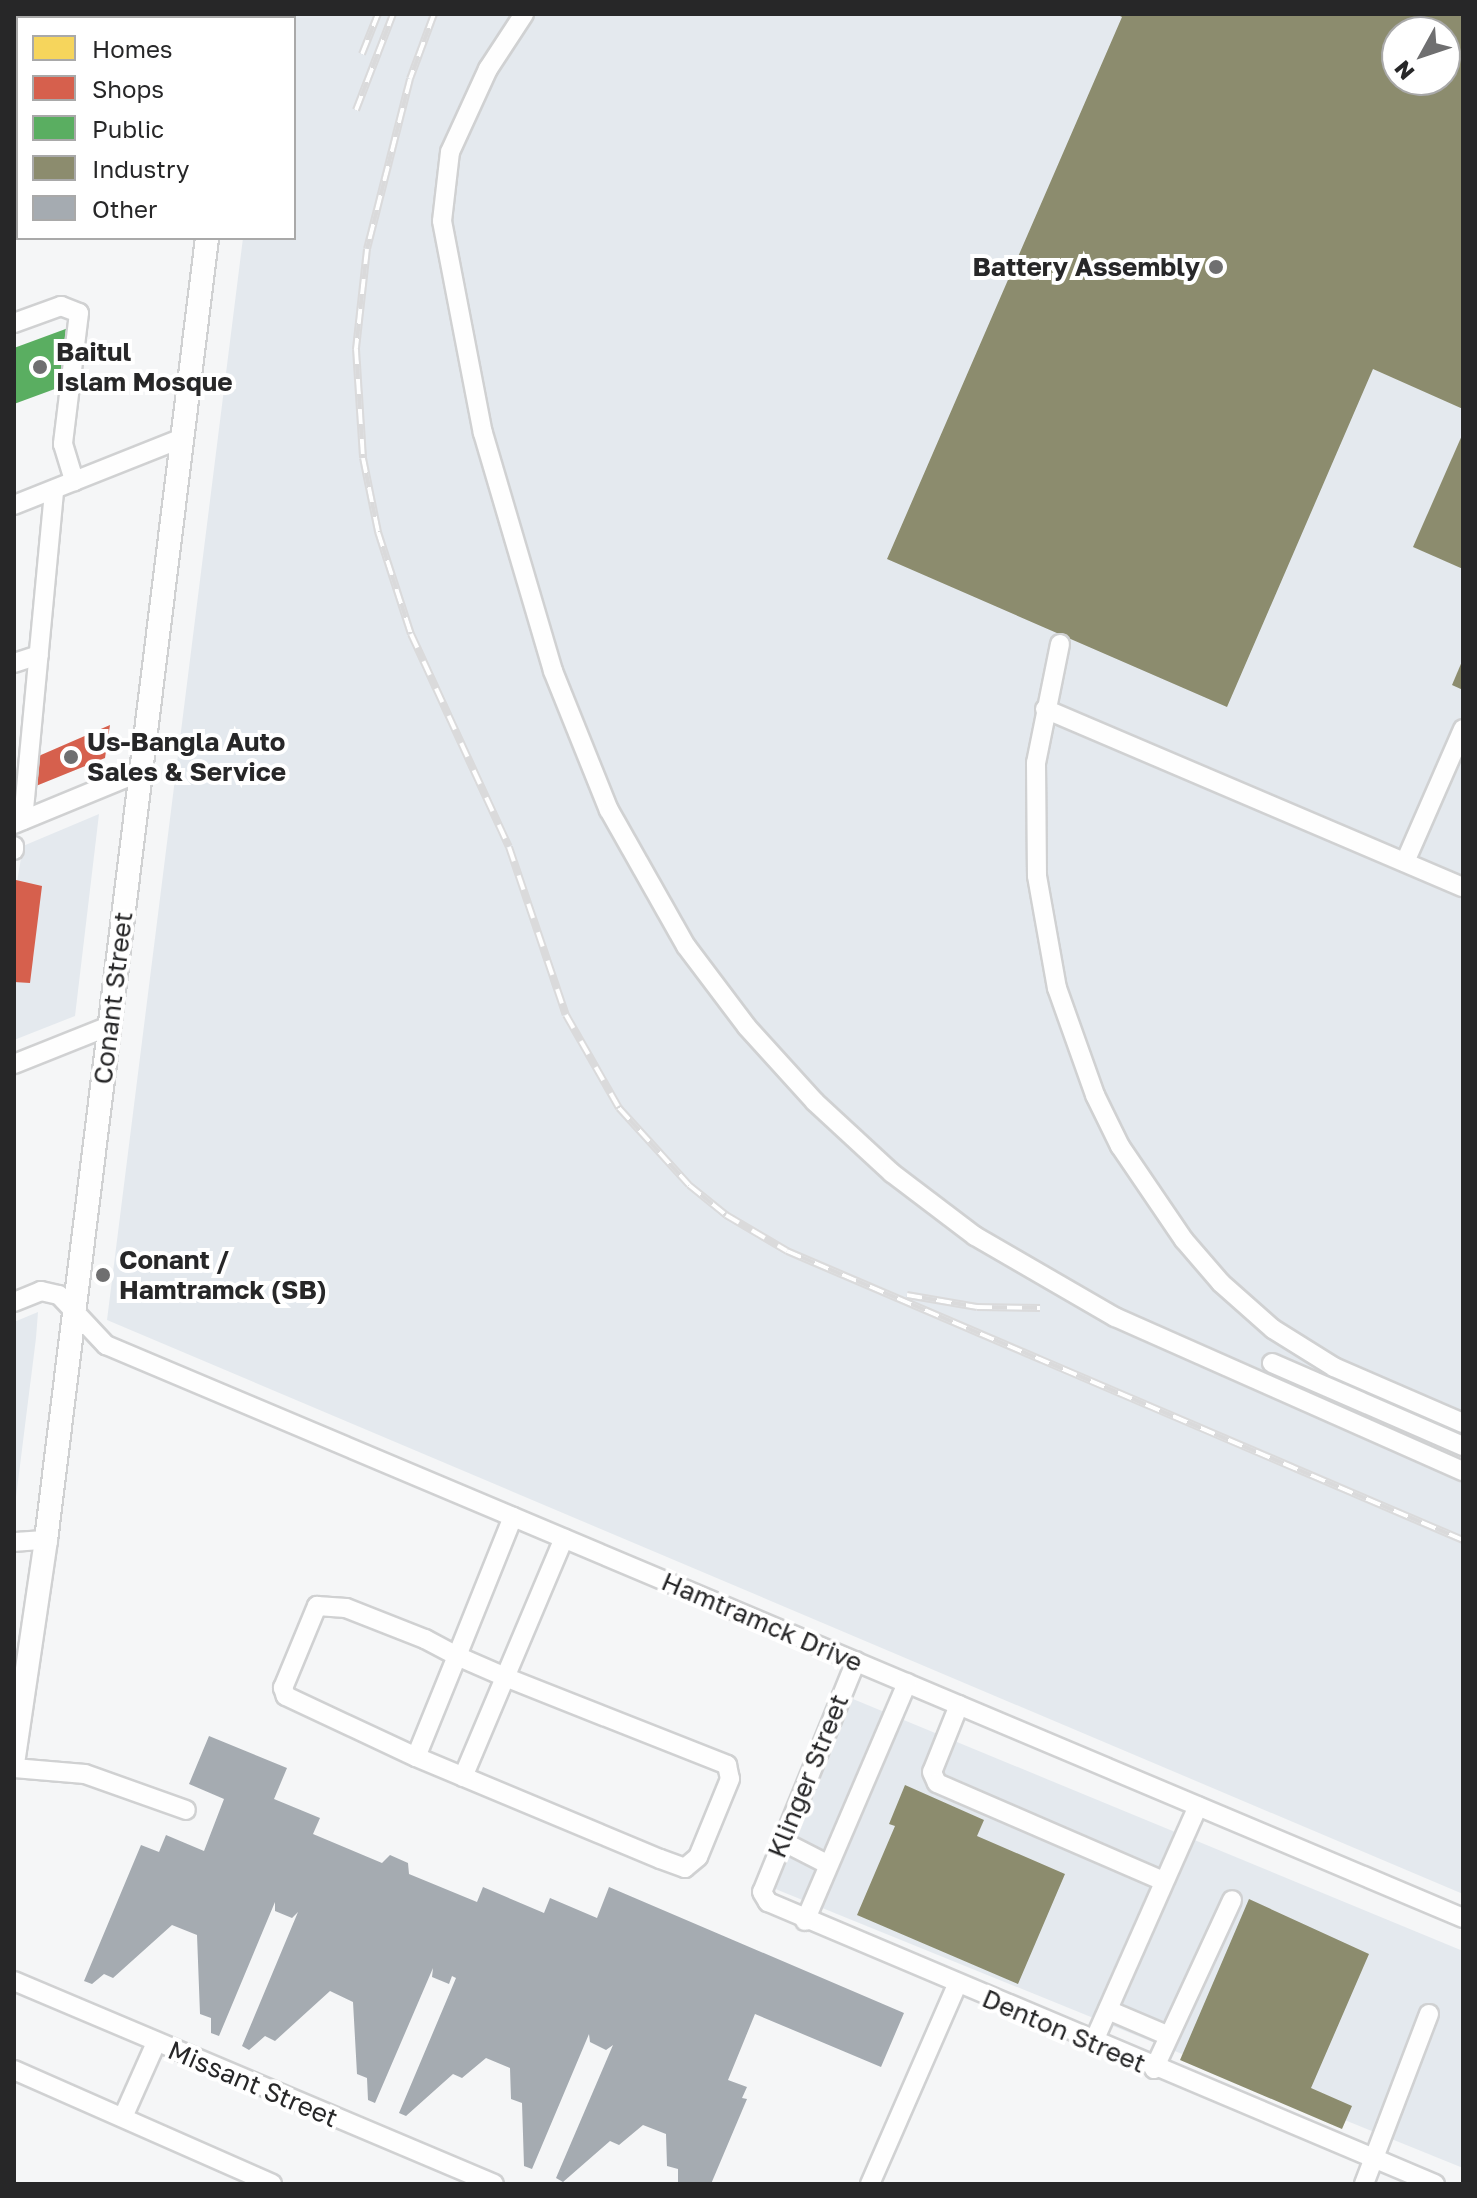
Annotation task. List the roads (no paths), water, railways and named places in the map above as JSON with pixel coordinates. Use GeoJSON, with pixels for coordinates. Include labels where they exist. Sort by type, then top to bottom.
{"type":"FeatureCollection","features":[{"type":"Feature","properties":{"kind":"main road","name":"Conant Street"},"geometry":{"type":"LineString","coordinates":[[14,1757],[46,1540],[207,240]]}},
{"type":"Feature","properties":{"kind":"street"},"geometry":{"type":"LineString","coordinates":[[524,14],[488,69],[450,152],[442,221],[483,433],[553,671],[609,810],[686,946],[747,1027],[815,1102],[892,1173],[975,1236],[1115,1317],[1463,1471]]}},
{"type":"Feature","properties":{"kind":"street"},"geometry":{"type":"LineString","coordinates":[[14,323],[61,306],[79,313],[63,444],[74,481]]}},
{"type":"Feature","properties":{"kind":"street"},"geometry":{"type":"LineString","coordinates":[[14,505],[182,438]]}},
{"type":"Feature","properties":{"kind":"street"},"geometry":{"type":"LineString","coordinates":[[54,489],[39,655],[18,822],[140,772]]}},
{"type":"Feature","properties":{"kind":"street"},"geometry":{"type":"LineString","coordinates":[[1060,644],[1045,709],[1034,820],[1044,933],[1073,1043],[1120,1146],[1184,1240],[1221,1283],[1273,1329],[1334,1367],[1463,1423]]}},
{"type":"Feature","properties":{"kind":"street"},"geometry":{"type":"LineString","coordinates":[[14,663],[39,655]]}},
{"type":"Feature","properties":{"kind":"street"},"geometry":{"type":"LineString","coordinates":[[1045,709],[1463,887]]}},
{"type":"Feature","properties":{"kind":"street"},"geometry":{"type":"LineString","coordinates":[[1405,862],[1463,729]]}},
{"type":"Feature","properties":{"kind":"street"},"geometry":{"type":"LineString","coordinates":[[14,1064],[109,1026]]}},
{"type":"Feature","properties":{"kind":"street"},"geometry":{"type":"LineString","coordinates":[[14,1302],[41,1291],[59,1295],[75,1308]]}},
{"type":"Feature","properties":{"kind":"street","name":"Hamtramck Drive"},"geometry":{"type":"LineString","coordinates":[[75,1308],[106,1345],[1463,1918]]}},
{"type":"Feature","properties":{"kind":"street"},"geometry":{"type":"LineString","coordinates":[[1272,1363],[1463,1446]]}},
{"type":"Feature","properties":{"kind":"street"},"geometry":{"type":"LineString","coordinates":[[416,1757],[513,1517]]}},
{"type":"Feature","properties":{"kind":"street"},"geometry":{"type":"LineString","coordinates":[[463,1777],[564,1538]]}},
{"type":"Feature","properties":{"kind":"street"},"geometry":{"type":"LineString","coordinates":[[14,1542],[46,1540]]}},
{"type":"Feature","properties":{"kind":"street"},"geometry":{"type":"LineString","coordinates":[[331,1603],[457,1656],[727,1765],[730,1779],[698,1857],[685,1868],[416,1757],[286,1696],[283,1688],[317,1606],[331,1603]]}},
{"type":"Feature","properties":{"kind":"street","name":"Klinger Street"},"geometry":{"type":"LineString","coordinates":[[762,1892],[856,1661]]}},
{"type":"Feature","properties":{"kind":"street"},"geometry":{"type":"LineString","coordinates":[[805,1921],[907,1683]]}},
{"type":"Feature","properties":{"kind":"street"},"geometry":{"type":"LineString","coordinates":[[959,1705],[932,1772],[937,1783],[1164,1881]]}},
{"type":"Feature","properties":{"kind":"street"},"geometry":{"type":"LineString","coordinates":[[14,1768],[85,1774],[186,1810]]}},
{"type":"Feature","properties":{"kind":"street"},"geometry":{"type":"LineString","coordinates":[[1093,2043],[1198,1806]]}},
{"type":"Feature","properties":{"kind":"street"},"geometry":{"type":"LineString","coordinates":[[782,1841],[827,1864]]}},
{"type":"Feature","properties":{"kind":"street","name":"Denton Street"},"geometry":{"type":"LineString","coordinates":[[762,1892],[777,1910],[1435,2184]]}},
{"type":"Feature","properties":{"kind":"street"},"geometry":{"type":"LineString","coordinates":[[1154,2069],[1232,1900]]}},
{"type":"Feature","properties":{"kind":"street","name":"Missant Street"},"geometry":{"type":"LineString","coordinates":[[14,1981],[494,2184]]}},
{"type":"Feature","properties":{"kind":"street"},"geometry":{"type":"LineString","coordinates":[[870,2184],[957,1985]]}},
{"type":"Feature","properties":{"kind":"street"},"geometry":{"type":"LineString","coordinates":[[1108,2010],[1169,2036]]}},
{"type":"Feature","properties":{"kind":"street"},"geometry":{"type":"LineString","coordinates":[[1364,2184],[1429,2014]]}},
{"type":"Feature","properties":{"kind":"street"},"geometry":{"type":"LineString","coordinates":[[123,2117],[156,2043]]}},
{"type":"Feature","properties":{"kind":"street"},"geometry":{"type":"LineString","coordinates":[[15,2072],[272,2184]]}},
{"type":"Feature","properties":{"kind":"railway"},"geometry":{"type":"LineString","coordinates":[[362,54],[378,14]]}},
{"type":"Feature","properties":{"kind":"railway"},"geometry":{"type":"LineString","coordinates":[[356,110],[393,14]]}},
{"type":"Feature","properties":{"kind":"railway"},"geometry":{"type":"LineString","coordinates":[[434,14],[410,79],[367,249],[356,349],[363,458],[378,532],[411,634],[509,847],[566,1015],[619,1108],[689,1185],[726,1215],[787,1251],[1463,1540]]}},
{"type":"Feature","properties":{"kind":"railway"},"geometry":{"type":"LineString","coordinates":[[907,1295],[977,1307],[1040,1308]]}},
{"type":"Feature","properties":{"kind":"place","name":"Battery Assembly"},"geometry":{"type":"Point","coordinates":[1216,267]}},
{"type":"Feature","properties":{"kind":"place","name":"Baitul Islam Mosque"},"geometry":{"type":"Point","coordinates":[40,367]}},
{"type":"Feature","properties":{"kind":"place","name":"Us-Bangla Auto Sales & Service"},"geometry":{"type":"Point","coordinates":[71,757]}},
{"type":"Feature","properties":{"kind":"place","name":"Conant / Hamtramck (SB)"},"geometry":{"type":"Point","coordinates":[103,1275]}}]}
